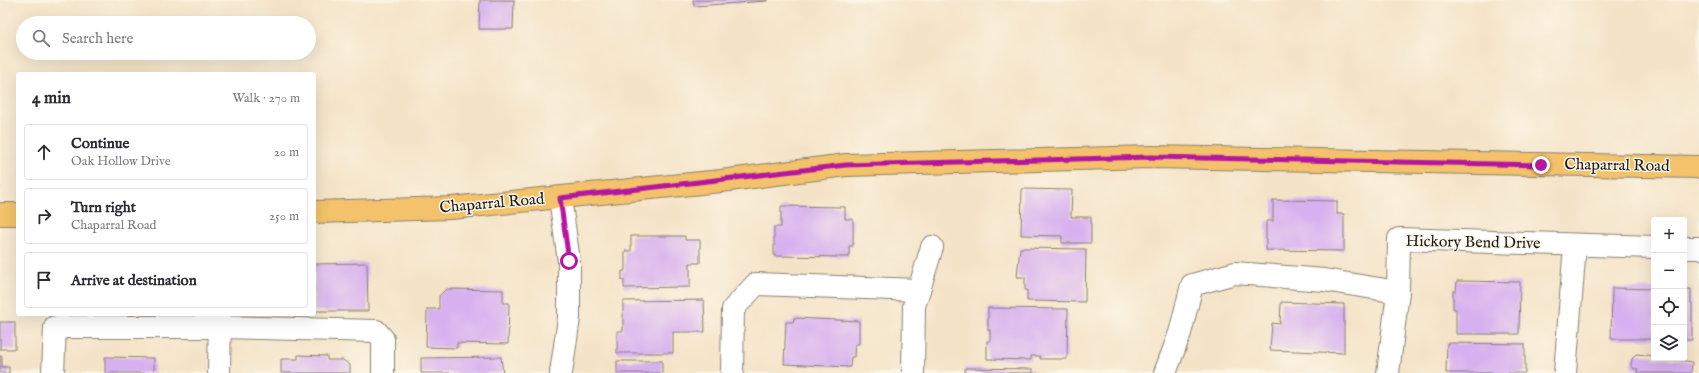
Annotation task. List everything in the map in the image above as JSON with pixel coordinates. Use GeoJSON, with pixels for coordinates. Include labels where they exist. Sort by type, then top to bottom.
{"type":"FeatureCollection","features":[{"type":"Feature","properties":{"kind":"main road","name":"Chaparral Road"},"geometry":{"type":"LineString","coordinates":[[316,212],[451,208],[560,198],[846,165],[1151,157],[1699,167]]}},
{"type":"Feature","properties":{"kind":"main road"},"geometry":{"type":"LineString","coordinates":[[0,214],[16,214]]}},
{"type":"Feature","properties":{"kind":"street"},"geometry":{"type":"LineString","coordinates":[[560,198],[569,261],[569,318],[561,373]]}},
{"type":"Feature","properties":{"kind":"street","name":"Hickory Bend Drive"},"geometry":{"type":"LineString","coordinates":[[1388,373],[1398,292],[1399,239],[1651,247]]}},
{"type":"Feature","properties":{"kind":"street"},"geometry":{"type":"LineString","coordinates":[[1565,373],[1575,245]]}},
{"type":"Feature","properties":{"kind":"street"},"geometry":{"type":"LineString","coordinates":[[912,373],[914,306],[932,247]]}},
{"type":"Feature","properties":{"kind":"street"},"geometry":{"type":"LineString","coordinates":[[1687,248],[1699,248]]}},
{"type":"Feature","properties":{"kind":"street"},"geometry":{"type":"LineString","coordinates":[[1165,373],[1180,333],[1192,286],[1235,273],[1324,280],[1398,292]]}},
{"type":"Feature","properties":{"kind":"street"},"geometry":{"type":"LineString","coordinates":[[732,373],[733,309],[756,284],[919,290]]}},
{"type":"Feature","properties":{"kind":"street"},"geometry":{"type":"LineString","coordinates":[[53,373],[55,327],[220,321],[376,330],[383,339],[383,373]]}},
{"type":"Feature","properties":{"kind":"street"},"geometry":{"type":"LineString","coordinates":[[219,373],[220,321]]}},
{"type":"Feature","properties":{"kind":"building"},"geometry":{"type":"Polygon","coordinates":[[[480,0],[514,0],[513,29],[479,29],[480,0]]]}},
{"type":"Feature","properties":{"kind":"building"},"geometry":{"type":"Polygon","coordinates":[[[693,0],[767,0],[767,1],[694,6],[693,0]]]}},
{"type":"Feature","properties":{"kind":"building"},"geometry":{"type":"Polygon","coordinates":[[[1022,189],[1072,190],[1071,217],[1091,217],[1091,243],[1062,243],[1062,236],[1021,235],[1022,189]]]}},
{"type":"Feature","properties":{"kind":"building"},"geometry":{"type":"Polygon","coordinates":[[[1273,200],[1337,201],[1337,214],[1344,214],[1344,251],[1266,250],[1266,221],[1273,221],[1273,200]]]}},
{"type":"Feature","properties":{"kind":"building"},"geometry":{"type":"Polygon","coordinates":[[[781,206],[845,207],[845,219],[853,219],[853,246],[849,246],[849,257],[774,256],[774,227],[781,227],[781,206]]]}},
{"type":"Feature","properties":{"kind":"building"},"geometry":{"type":"Polygon","coordinates":[[[631,236],[685,236],[685,240],[700,240],[700,263],[690,263],[690,287],[624,288],[622,271],[625,271],[625,251],[631,251],[631,236]]]}},
{"type":"Feature","properties":{"kind":"building"},"geometry":{"type":"Polygon","coordinates":[[[1020,248],[1086,249],[1085,302],[1027,301],[1025,277],[1017,277],[1020,248]]]}},
{"type":"Feature","properties":{"kind":"building"},"geometry":{"type":"Polygon","coordinates":[[[367,263],[368,311],[316,311],[316,264],[367,263]]]}},
{"type":"Feature","properties":{"kind":"building"},"geometry":{"type":"Polygon","coordinates":[[[1457,281],[1520,282],[1519,334],[1456,334],[1456,309],[1453,309],[1453,291],[1456,291],[1457,281]]]}},
{"type":"Feature","properties":{"kind":"building"},"geometry":{"type":"Polygon","coordinates":[[[1612,288],[1651,289],[1651,339],[1611,339],[1612,288]]]}},
{"type":"Feature","properties":{"kind":"building"},"geometry":{"type":"Polygon","coordinates":[[[446,289],[503,290],[503,303],[509,303],[508,344],[457,343],[457,348],[426,347],[427,309],[439,309],[439,296],[446,289]]]}},
{"type":"Feature","properties":{"kind":"building"},"geometry":{"type":"Polygon","coordinates":[[[1687,289],[1691,289],[1692,340],[1687,340],[1687,289]]]}},
{"type":"Feature","properties":{"kind":"building"},"geometry":{"type":"Polygon","coordinates":[[[704,300],[705,332],[673,332],[673,353],[617,353],[617,331],[623,331],[623,301],[704,300]]]}},
{"type":"Feature","properties":{"kind":"building"},"geometry":{"type":"Polygon","coordinates":[[[1281,302],[1344,304],[1344,353],[1270,350],[1272,323],[1280,324],[1281,302]]]}},
{"type":"Feature","properties":{"kind":"building"},"geometry":{"type":"Polygon","coordinates":[[[988,308],[1068,309],[1067,359],[1040,359],[1040,356],[1031,356],[1031,360],[987,359],[987,341],[990,341],[990,330],[988,330],[988,308]]]}},
{"type":"Feature","properties":{"kind":"building"},"geometry":{"type":"Polygon","coordinates":[[[794,318],[859,321],[859,344],[855,344],[854,357],[851,357],[850,367],[784,364],[786,322],[793,322],[794,318]]]}},
{"type":"Feature","properties":{"kind":"building"},"geometry":{"type":"Polygon","coordinates":[[[0,322],[15,322],[15,349],[0,349],[0,322]]]}},
{"type":"Feature","properties":{"kind":"building"},"geometry":{"type":"Polygon","coordinates":[[[1447,343],[1525,344],[1525,373],[1446,373],[1447,343]]]}},
{"type":"Feature","properties":{"kind":"building"},"geometry":{"type":"Polygon","coordinates":[[[1636,354],[1651,356],[1651,361],[1692,362],[1691,373],[1637,373],[1638,369],[1634,369],[1631,365],[1632,359],[1636,354]]]}},
{"type":"Feature","properties":{"kind":"building"},"geometry":{"type":"Polygon","coordinates":[[[298,355],[327,356],[327,360],[343,360],[350,365],[350,373],[281,373],[281,359],[298,359],[298,355]]]}},
{"type":"Feature","properties":{"kind":"building"},"geometry":{"type":"Polygon","coordinates":[[[0,356],[2,356],[2,367],[9,367],[9,373],[0,373],[0,356]]]}},
{"type":"Feature","properties":{"kind":"building"},"geometry":{"type":"Polygon","coordinates":[[[105,357],[154,358],[154,373],[105,373],[105,357]]]}},
{"type":"Feature","properties":{"kind":"building"},"geometry":{"type":"Polygon","coordinates":[[[501,357],[503,373],[421,373],[421,358],[501,357]]]}},
{"type":"Feature","properties":{"kind":"building"},"geometry":{"type":"Polygon","coordinates":[[[617,361],[662,361],[662,373],[617,373],[617,361]]]}},
{"type":"Feature","properties":{"kind":"building"},"geometry":{"type":"Polygon","coordinates":[[[965,368],[1033,369],[1033,373],[965,373],[965,368]]]}},
{"type":"Feature","properties":{"kind":"route"},"geometry":{"type":"LineString","coordinates":[[569,261],[560,198],[721,181],[846,165],[1151,157],[1541,165]]}}]}
